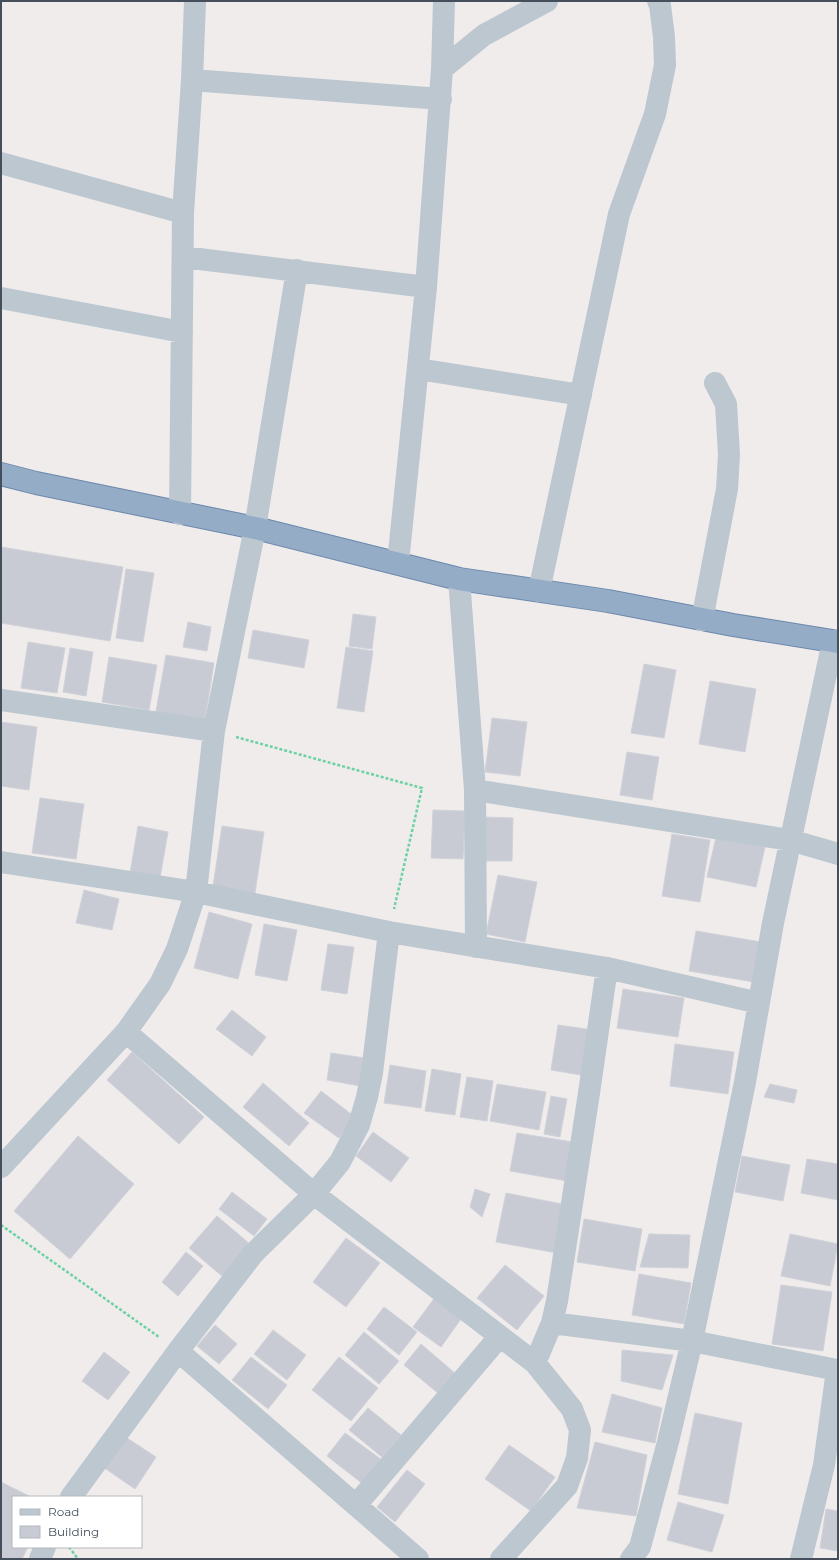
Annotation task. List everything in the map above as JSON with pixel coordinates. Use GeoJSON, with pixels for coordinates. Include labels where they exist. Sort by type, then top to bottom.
{"type":"FeatureCollection","features":[{"type":"Feature","properties":{"kind":"highway"},"geometry":{"type":"LineString","coordinates":[[1,474],[180,514],[255,528],[459,579],[608,601],[702,620],[835,642]]}},
{"type":"Feature","properties":{"kind":"street"},"geometry":{"type":"LineString","coordinates":[[180,514],[183,213],[192,80],[195,1]]}},
{"type":"Feature","properties":{"kind":"street"},"geometry":{"type":"LineString","coordinates":[[398,564],[426,287],[441,99],[444,1]]}},
{"type":"Feature","properties":{"kind":"street"},"geometry":{"type":"LineString","coordinates":[[442,69],[484,35],[548,1]]}},
{"type":"Feature","properties":{"kind":"street"},"geometry":{"type":"LineString","coordinates":[[540,591],[619,214],[655,114],[665,65],[664,37],[658,1]]}},
{"type":"Feature","properties":{"kind":"street"},"geometry":{"type":"LineString","coordinates":[[192,80],[441,99]]}},
{"type":"Feature","properties":{"kind":"street"},"geometry":{"type":"LineString","coordinates":[[1,163],[183,213]]}},
{"type":"Feature","properties":{"kind":"street"},"geometry":{"type":"LineString","coordinates":[[183,257],[426,287]]}},
{"type":"Feature","properties":{"kind":"street"},"geometry":{"type":"LineString","coordinates":[[1,1167],[126,1032],[160,984],[177,949],[196,892],[214,731],[255,528],[297,270]]}},
{"type":"Feature","properties":{"kind":"street"},"geometry":{"type":"LineString","coordinates":[[1,298],[182,332]]}},
{"type":"Feature","properties":{"kind":"street"},"geometry":{"type":"LineString","coordinates":[[418,369],[581,395]]}},
{"type":"Feature","properties":{"kind":"street"},"geometry":{"type":"LineString","coordinates":[[702,620],[727,489],[729,455],[726,404],[715,383]]}},
{"type":"Feature","properties":{"kind":"street"},"geometry":{"type":"LineString","coordinates":[[459,579],[476,790],[476,947]]}},
{"type":"Feature","properties":{"kind":"street"},"geometry":{"type":"LineString","coordinates":[[631,1559],[640,1547],[668,1442],[692,1341],[745,1082],[773,923],[790,840],[835,642]]}},
{"type":"Feature","properties":{"kind":"street"},"geometry":{"type":"LineString","coordinates":[[1,700],[214,731]]}},
{"type":"Feature","properties":{"kind":"street"},"geometry":{"type":"LineString","coordinates":[[476,790],[790,840],[838,854]]}},
{"type":"Feature","properties":{"kind":"street"},"geometry":{"type":"LineString","coordinates":[[1,862],[196,892],[389,932],[607,968],[759,1003]]}},
{"type":"Feature","properties":{"kind":"street"},"geometry":{"type":"LineString","coordinates":[[72,1496],[178,1351],[253,1254],[314,1194],[340,1162],[359,1125],[367,1097],[372,1073],[389,932]]}},
{"type":"Feature","properties":{"kind":"street"},"geometry":{"type":"LineString","coordinates":[[535,1363],[552,1323],[590,1093],[607,968]]}},
{"type":"Feature","properties":{"kind":"street"},"geometry":{"type":"LineString","coordinates":[[126,1032],[314,1194],[535,1363],[572,1408],[580,1430],[577,1458],[567,1486],[501,1559]]}},
{"type":"Feature","properties":{"kind":"street"},"geometry":{"type":"LineString","coordinates":[[552,1323],[692,1341],[837,1370],[831,1467],[801,1559]]}},
{"type":"Feature","properties":{"kind":"street"},"geometry":{"type":"LineString","coordinates":[[356,1505],[500,1336]]}},
{"type":"Feature","properties":{"kind":"street"},"geometry":{"type":"LineString","coordinates":[[178,1351],[418,1559]]}},
{"type":"Feature","properties":{"kind":"street"},"geometry":{"type":"LineString","coordinates":[[40,1559],[45,1548]]}},
{"type":"Feature","properties":{"kind":"path"},"geometry":{"type":"LineString","coordinates":[[214,731],[422,788],[389,932]]}},
{"type":"Feature","properties":{"kind":"path"},"geometry":{"type":"LineString","coordinates":[[1,1225],[178,1351]]}},
{"type":"Feature","properties":{"kind":"path"},"geometry":{"type":"LineString","coordinates":[[70,1548],[78,1559]]}},
{"type":"Feature","properties":{"kind":"building"},"geometry":{"type":"Polygon","coordinates":[[[1,547],[123,567],[110,641],[1,623],[1,547]]]}},
{"type":"Feature","properties":{"kind":"building"},"geometry":{"type":"Polygon","coordinates":[[[126,569],[154,573],[143,642],[116,638],[126,569]]]}},
{"type":"Feature","properties":{"kind":"building"},"geometry":{"type":"Polygon","coordinates":[[[353,614],[376,617],[372,649],[349,646],[353,614]]]}},
{"type":"Feature","properties":{"kind":"building"},"geometry":{"type":"Polygon","coordinates":[[[188,622],[211,627],[207,651],[183,647],[188,622]]]}},
{"type":"Feature","properties":{"kind":"building"},"geometry":{"type":"Polygon","coordinates":[[[253,630],[309,640],[304,668],[248,658],[253,630]]]}},
{"type":"Feature","properties":{"kind":"building"},"geometry":{"type":"Polygon","coordinates":[[[28,642],[65,648],[57,693],[21,688],[28,642]]]}},
{"type":"Feature","properties":{"kind":"building"},"geometry":{"type":"Polygon","coordinates":[[[346,647],[373,651],[364,712],[337,708],[346,647]]]}},
{"type":"Feature","properties":{"kind":"building"},"geometry":{"type":"Polygon","coordinates":[[[70,648],[93,652],[86,696],[63,692],[70,648]]]}},
{"type":"Feature","properties":{"kind":"building"},"geometry":{"type":"Polygon","coordinates":[[[166,655],[214,663],[204,726],[155,717],[166,655]]]}},
{"type":"Feature","properties":{"kind":"building"},"geometry":{"type":"Polygon","coordinates":[[[109,657],[157,665],[149,710],[102,702],[109,657]]]}},
{"type":"Feature","properties":{"kind":"building"},"geometry":{"type":"Polygon","coordinates":[[[644,664],[676,670],[664,738],[631,733],[644,664]]]}},
{"type":"Feature","properties":{"kind":"building"},"geometry":{"type":"Polygon","coordinates":[[[710,681],[756,689],[745,752],[699,744],[710,681]]]}},
{"type":"Feature","properties":{"kind":"building"},"geometry":{"type":"Polygon","coordinates":[[[492,718],[527,722],[520,776],[485,772],[492,718]]]}},
{"type":"Feature","properties":{"kind":"building"},"geometry":{"type":"Polygon","coordinates":[[[1,722],[37,727],[29,790],[1,786],[1,722]]]}},
{"type":"Feature","properties":{"kind":"building"},"geometry":{"type":"Polygon","coordinates":[[[627,752],[659,757],[652,800],[620,795],[627,752]]]}},
{"type":"Feature","properties":{"kind":"building"},"geometry":{"type":"Polygon","coordinates":[[[40,798],[84,804],[76,859],[32,853],[40,798]]]}},
{"type":"Feature","properties":{"kind":"building"},"geometry":{"type":"Polygon","coordinates":[[[433,810],[465,811],[463,859],[431,858],[433,810]]]}},
{"type":"Feature","properties":{"kind":"building"},"geometry":{"type":"Polygon","coordinates":[[[484,817],[513,818],[512,861],[484,861],[484,817]]]}},
{"type":"Feature","properties":{"kind":"building"},"geometry":{"type":"Polygon","coordinates":[[[138,826],[168,832],[160,878],[130,873],[138,826]]]}},
{"type":"Feature","properties":{"kind":"building"},"geometry":{"type":"Polygon","coordinates":[[[222,826],[264,832],[254,900],[212,893],[222,826]]]}},
{"type":"Feature","properties":{"kind":"building"},"geometry":{"type":"Polygon","coordinates":[[[672,834],[710,840],[700,902],[662,896],[672,834]]]}},
{"type":"Feature","properties":{"kind":"building"},"geometry":{"type":"Polygon","coordinates":[[[716,837],[765,847],[756,887],[707,877],[716,837]]]}},
{"type":"Feature","properties":{"kind":"building"},"geometry":{"type":"Polygon","coordinates":[[[498,875],[537,882],[525,942],[486,934],[498,875]]]}},
{"type":"Feature","properties":{"kind":"building"},"geometry":{"type":"Polygon","coordinates":[[[84,890],[119,899],[112,930],[76,923],[84,890]]]}},
{"type":"Feature","properties":{"kind":"building"},"geometry":{"type":"Polygon","coordinates":[[[209,912],[252,924],[238,979],[194,968],[209,912]]]}},
{"type":"Feature","properties":{"kind":"building"},"geometry":{"type":"Polygon","coordinates":[[[264,924],[297,930],[287,981],[255,975],[264,924]]]}},
{"type":"Feature","properties":{"kind":"building"},"geometry":{"type":"Polygon","coordinates":[[[696,931],[761,942],[754,982],[689,971],[696,931]]]}},
{"type":"Feature","properties":{"kind":"building"},"geometry":{"type":"Polygon","coordinates":[[[328,944],[354,947],[347,994],[321,990],[328,944]]]}},
{"type":"Feature","properties":{"kind":"building"},"geometry":{"type":"Polygon","coordinates":[[[623,989],[684,998],[678,1037],[617,1028],[623,989]]]}},
{"type":"Feature","properties":{"kind":"building"},"geometry":{"type":"Polygon","coordinates":[[[232,1010],[266,1037],[252,1056],[216,1029],[232,1010]]]}},
{"type":"Feature","properties":{"kind":"building"},"geometry":{"type":"Polygon","coordinates":[[[558,1025],[593,1030],[587,1076],[551,1070],[558,1025]]]}},
{"type":"Feature","properties":{"kind":"building"},"geometry":{"type":"Polygon","coordinates":[[[675,1044],[734,1052],[728,1094],[670,1086],[675,1044]]]}},
{"type":"Feature","properties":{"kind":"building"},"geometry":{"type":"Polygon","coordinates":[[[132,1052],[204,1117],[179,1144],[107,1080],[132,1052]]]}},
{"type":"Feature","properties":{"kind":"building"},"geometry":{"type":"Polygon","coordinates":[[[331,1053],[365,1058],[360,1086],[327,1080],[331,1053]]]}},
{"type":"Feature","properties":{"kind":"building"},"geometry":{"type":"Polygon","coordinates":[[[390,1065],[426,1071],[421,1108],[384,1103],[390,1065]]]}},
{"type":"Feature","properties":{"kind":"building"},"geometry":{"type":"Polygon","coordinates":[[[432,1069],[461,1074],[455,1115],[425,1111],[432,1069]]]}},
{"type":"Feature","properties":{"kind":"building"},"geometry":{"type":"Polygon","coordinates":[[[467,1077],[493,1081],[487,1121],[460,1117],[467,1077]]]}},
{"type":"Feature","properties":{"kind":"building"},"geometry":{"type":"Polygon","coordinates":[[[263,1083],[309,1123],[289,1146],[243,1107],[263,1083]]]}},
{"type":"Feature","properties":{"kind":"building"},"geometry":{"type":"Polygon","coordinates":[[[497,1084],[546,1092],[539,1130],[490,1121],[497,1084]]]}},
{"type":"Feature","properties":{"kind":"building"},"geometry":{"type":"Polygon","coordinates":[[[770,1084],[797,1090],[794,1103],[764,1097],[770,1084]]]}},
{"type":"Feature","properties":{"kind":"building"},"geometry":{"type":"Polygon","coordinates":[[[321,1091],[355,1117],[339,1138],[304,1113],[321,1091]]]}},
{"type":"Feature","properties":{"kind":"building"},"geometry":{"type":"Polygon","coordinates":[[[551,1096],[567,1099],[560,1137],[544,1134],[551,1096]]]}},
{"type":"Feature","properties":{"kind":"building"},"geometry":{"type":"Polygon","coordinates":[[[373,1132],[409,1158],[391,1182],[356,1156],[373,1132]]]}},
{"type":"Feature","properties":{"kind":"building"},"geometry":{"type":"Polygon","coordinates":[[[517,1133],[573,1142],[567,1181],[510,1171],[517,1133]]]}},
{"type":"Feature","properties":{"kind":"building"},"geometry":{"type":"Polygon","coordinates":[[[78,1136],[134,1184],[70,1259],[14,1211],[78,1136]]]}},
{"type":"Feature","properties":{"kind":"building"},"geometry":{"type":"Polygon","coordinates":[[[742,1156],[790,1165],[783,1201],[735,1192],[742,1156]]]}},
{"type":"Feature","properties":{"kind":"building"},"geometry":{"type":"Polygon","coordinates":[[[807,1159],[838,1164],[838,1200],[801,1193],[807,1159]]]}},
{"type":"Feature","properties":{"kind":"building"},"geometry":{"type":"Polygon","coordinates":[[[475,1189],[490,1194],[482,1217],[470,1207],[475,1189]]]}},
{"type":"Feature","properties":{"kind":"building"},"geometry":{"type":"Polygon","coordinates":[[[232,1192],[267,1219],[254,1236],[219,1209],[232,1192]]]}},
{"type":"Feature","properties":{"kind":"building"},"geometry":{"type":"Polygon","coordinates":[[[506,1193],[567,1205],[557,1253],[496,1242],[506,1193]]]}},
{"type":"Feature","properties":{"kind":"building"},"geometry":{"type":"Polygon","coordinates":[[[217,1216],[251,1245],[223,1277],[189,1248],[217,1216]]]}},
{"type":"Feature","properties":{"kind":"building"},"geometry":{"type":"Polygon","coordinates":[[[584,1219],[642,1229],[635,1271],[577,1262],[584,1219]]]}},
{"type":"Feature","properties":{"kind":"building"},"geometry":{"type":"Polygon","coordinates":[[[649,1234],[690,1235],[688,1268],[640,1267],[649,1234]]]}},
{"type":"Feature","properties":{"kind":"building"},"geometry":{"type":"Polygon","coordinates":[[[790,1234],[838,1244],[830,1286],[781,1276],[790,1234]]]}},
{"type":"Feature","properties":{"kind":"building"},"geometry":{"type":"Polygon","coordinates":[[[346,1238],[380,1263],[346,1307],[313,1282],[346,1238]]]}},
{"type":"Feature","properties":{"kind":"building"},"geometry":{"type":"Polygon","coordinates":[[[186,1252],[203,1266],[178,1296],[162,1282],[186,1252]]]}},
{"type":"Feature","properties":{"kind":"building"},"geometry":{"type":"Polygon","coordinates":[[[505,1265],[544,1296],[517,1330],[477,1298],[505,1265]]]}},
{"type":"Feature","properties":{"kind":"building"},"geometry":{"type":"Polygon","coordinates":[[[639,1274],[691,1283],[684,1324],[632,1315],[639,1274]]]}},
{"type":"Feature","properties":{"kind":"building"},"geometry":{"type":"Polygon","coordinates":[[[781,1285],[832,1292],[823,1351],[772,1344],[781,1285]]]}},
{"type":"Feature","properties":{"kind":"building"},"geometry":{"type":"Polygon","coordinates":[[[439,1292],[466,1312],[441,1347],[413,1327],[439,1292]]]}},
{"type":"Feature","properties":{"kind":"building"},"geometry":{"type":"Polygon","coordinates":[[[384,1307],[417,1332],[399,1355],[367,1329],[384,1307]]]}},
{"type":"Feature","properties":{"kind":"building"},"geometry":{"type":"Polygon","coordinates":[[[215,1325],[237,1344],[219,1364],[197,1346],[215,1325]]]}},
{"type":"Feature","properties":{"kind":"building"},"geometry":{"type":"Polygon","coordinates":[[[273,1330],[306,1355],[287,1380],[254,1354],[273,1330]]]}},
{"type":"Feature","properties":{"kind":"building"},"geometry":{"type":"Polygon","coordinates":[[[364,1332],[399,1361],[379,1384],[345,1355],[364,1332]]]}},
{"type":"Feature","properties":{"kind":"building"},"geometry":{"type":"Polygon","coordinates":[[[421,1344],[456,1374],[439,1394],[404,1365],[421,1344]]]}},
{"type":"Feature","properties":{"kind":"building"},"geometry":{"type":"Polygon","coordinates":[[[622,1350],[673,1355],[662,1390],[621,1381],[622,1350]]]}},
{"type":"Feature","properties":{"kind":"building"},"geometry":{"type":"Polygon","coordinates":[[[104,1352],[130,1372],[108,1400],[82,1381],[104,1352]]]}},
{"type":"Feature","properties":{"kind":"building"},"geometry":{"type":"Polygon","coordinates":[[[251,1357],[287,1385],[268,1409],[232,1380],[251,1357]]]}},
{"type":"Feature","properties":{"kind":"building"},"geometry":{"type":"Polygon","coordinates":[[[339,1357],[378,1388],[351,1421],[312,1390],[339,1357]]]}},
{"type":"Feature","properties":{"kind":"building"},"geometry":{"type":"Polygon","coordinates":[[[612,1394],[662,1408],[655,1443],[602,1432],[612,1394]]]}},
{"type":"Feature","properties":{"kind":"building"},"geometry":{"type":"Polygon","coordinates":[[[368,1408],[401,1435],[382,1457],[349,1430],[368,1408]]]}},
{"type":"Feature","properties":{"kind":"building"},"geometry":{"type":"Polygon","coordinates":[[[695,1413],[742,1423],[728,1504],[678,1494],[695,1413]]]}},
{"type":"Feature","properties":{"kind":"building"},"geometry":{"type":"Polygon","coordinates":[[[345,1433],[382,1460],[363,1484],[327,1456],[345,1433]]]}},
{"type":"Feature","properties":{"kind":"building"},"geometry":{"type":"Polygon","coordinates":[[[124,1436],[156,1457],[135,1489],[103,1467],[124,1436]]]}},
{"type":"Feature","properties":{"kind":"building"},"geometry":{"type":"Polygon","coordinates":[[[595,1442],[647,1455],[636,1516],[577,1508],[595,1442]]]}},
{"type":"Feature","properties":{"kind":"building"},"geometry":{"type":"Polygon","coordinates":[[[509,1445],[555,1477],[531,1511],[485,1479],[509,1445]]]}},
{"type":"Feature","properties":{"kind":"building"},"geometry":{"type":"Polygon","coordinates":[[[407,1470],[425,1484],[395,1522],[377,1507],[407,1470]]]}},
{"type":"Feature","properties":{"kind":"building"},"geometry":{"type":"Polygon","coordinates":[[[1,1482],[29,1496],[12,1496],[12,1548],[28,1548],[22,1559],[1,1559],[1,1482]]]}},
{"type":"Feature","properties":{"kind":"building"},"geometry":{"type":"Polygon","coordinates":[[[678,1502],[724,1515],[712,1552],[667,1540],[678,1502]]]}},
{"type":"Feature","properties":{"kind":"building"},"geometry":{"type":"Polygon","coordinates":[[[826,1509],[838,1511],[838,1551],[820,1548],[826,1509]]]}}]}
